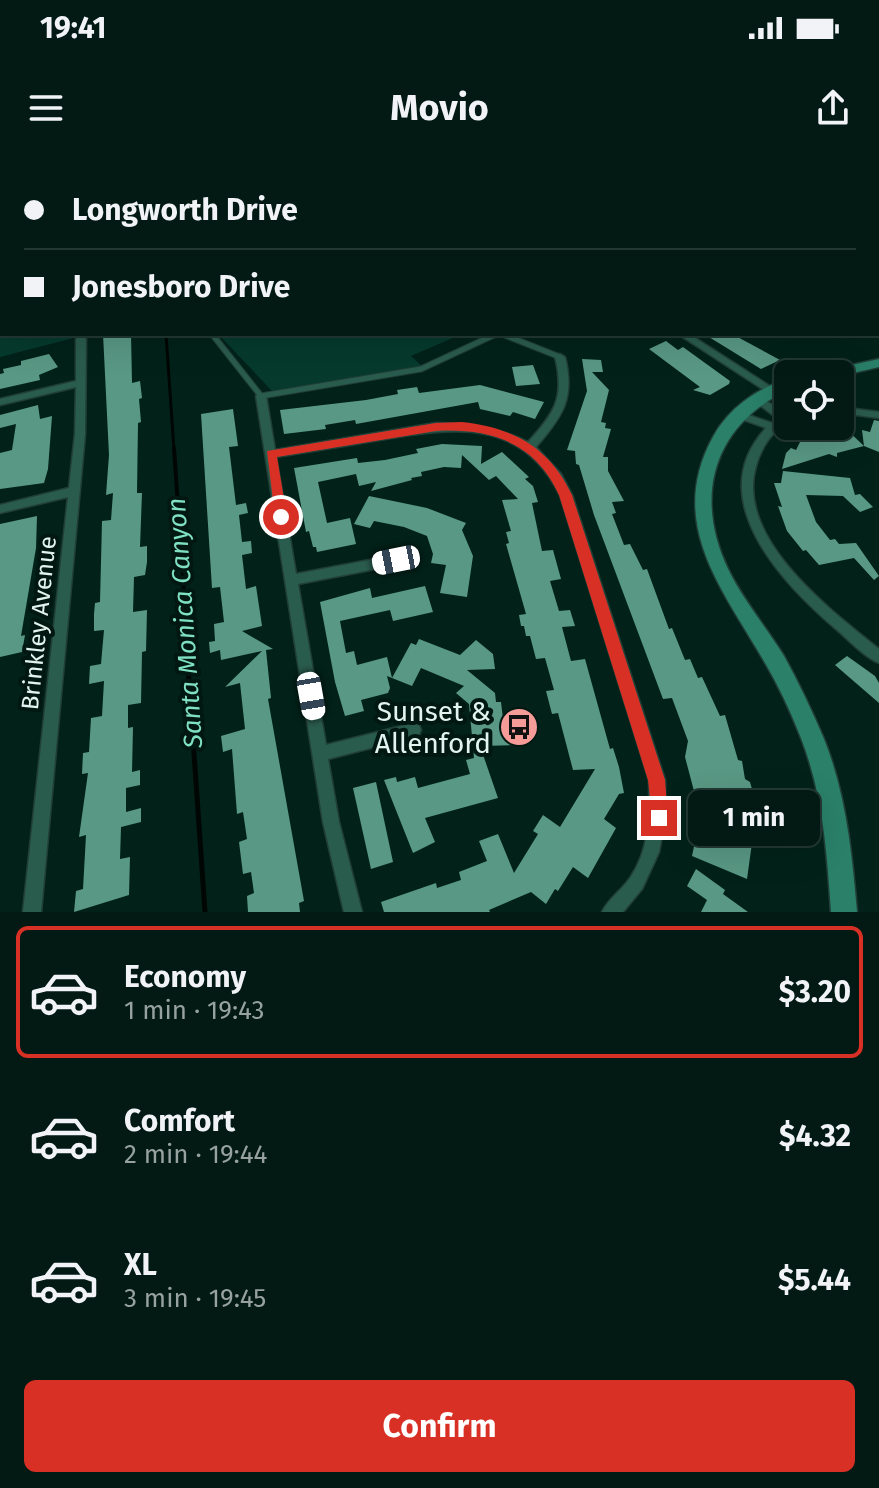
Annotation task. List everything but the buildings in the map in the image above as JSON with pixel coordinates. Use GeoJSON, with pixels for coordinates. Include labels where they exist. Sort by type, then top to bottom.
{"type":"FeatureCollection","features":[{"type":"Feature","properties":{"kind":"main road"},"geometry":{"type":"LineString","coordinates":[[854,368],[879,363]]}},
{"type":"Feature","properties":{"kind":"main road"},"geometry":{"type":"LineString","coordinates":[[774,390],[737,414],[722,431],[707,469],[704,494],[709,533],[714,557],[728,586],[763,639],[796,702],[820,758],[837,828],[844,912]]}},
{"type":"Feature","properties":{"kind":"street"},"geometry":{"type":"LineString","coordinates":[[686,336],[764,394],[774,405]]}},
{"type":"Feature","properties":{"kind":"street","name":"Brinkley Avenue"},"geometry":{"type":"LineString","coordinates":[[32,912],[75,491],[81,339]]}},
{"type":"Feature","properties":{"kind":"street"},"geometry":{"type":"LineString","coordinates":[[530,447],[559,413],[565,399],[566,386],[560,357]]}},
{"type":"Feature","properties":{"kind":"street"},"geometry":{"type":"LineString","coordinates":[[0,402],[80,383]]}},
{"type":"Feature","properties":{"kind":"street"},"geometry":{"type":"LineString","coordinates":[[261,396],[331,822],[353,912]]}},
{"type":"Feature","properties":{"kind":"street"},"geometry":{"type":"LineString","coordinates":[[854,412],[879,415]]}},
{"type":"Feature","properties":{"kind":"street"},"geometry":{"type":"LineString","coordinates":[[737,414],[773,427],[763,437],[749,462],[746,488],[750,512],[759,536],[800,585],[847,632],[879,657]]}},
{"type":"Feature","properties":{"kind":"street"},"geometry":{"type":"LineString","coordinates":[[271,454],[436,427],[462,426],[485,429],[530,447],[557,477],[566,495],[657,780],[659,818],[651,859],[624,900],[611,912]]}},
{"type":"Feature","properties":{"kind":"street"},"geometry":{"type":"LineString","coordinates":[[0,509],[75,491]]}},
{"type":"Feature","properties":{"kind":"street"},"geometry":{"type":"LineString","coordinates":[[291,580],[396,560]]}},
{"type":"Feature","properties":{"kind":"street"},"geometry":{"type":"LineString","coordinates":[[321,754],[414,730]]}},
{"type":"Feature","properties":{"kind":"lane"},"geometry":{"type":"LineString","coordinates":[[214,336],[261,396],[421,369],[486,336]]}},
{"type":"Feature","properties":{"kind":"lane"},"geometry":{"type":"LineString","coordinates":[[506,336],[560,357]]}},
{"type":"Feature","properties":{"kind":"green space"},"geometry":{"type":"Polygon","coordinates":[[[0,336],[81,336],[0,357],[0,336]]]}},
{"type":"Feature","properties":{"kind":"green space"},"geometry":{"type":"Polygon","coordinates":[[[220,336],[457,336],[411,356],[422,366],[273,392],[220,336]]]}},
{"type":"Feature","properties":{"kind":"waterway","name":"Santa Monica Canyon"},"geometry":{"type":"LineString","coordinates":[[166,336],[174,450]]}},
{"type":"Feature","properties":{"kind":"waterway","name":"Santa Monica Canyon"},"geometry":{"type":"LineString","coordinates":[[174,448],[188,654]]}},
{"type":"Feature","properties":{"kind":"waterway","name":"Santa Monica Canyon"},"geometry":{"type":"LineString","coordinates":[[187,652],[205,912]]}},
{"type":"Feature","properties":{"kind":"place","name":"Sunset & Allenford"},"geometry":{"type":"Point","coordinates":[519,727]}},
{"type":"Feature","properties":{"kind":"route"},"geometry":{"type":"LineString","coordinates":[[281,517],[271,454],[436,427],[462,426],[508,436],[530,447],[557,477],[566,495],[657,780],[659,818]]}}]}
